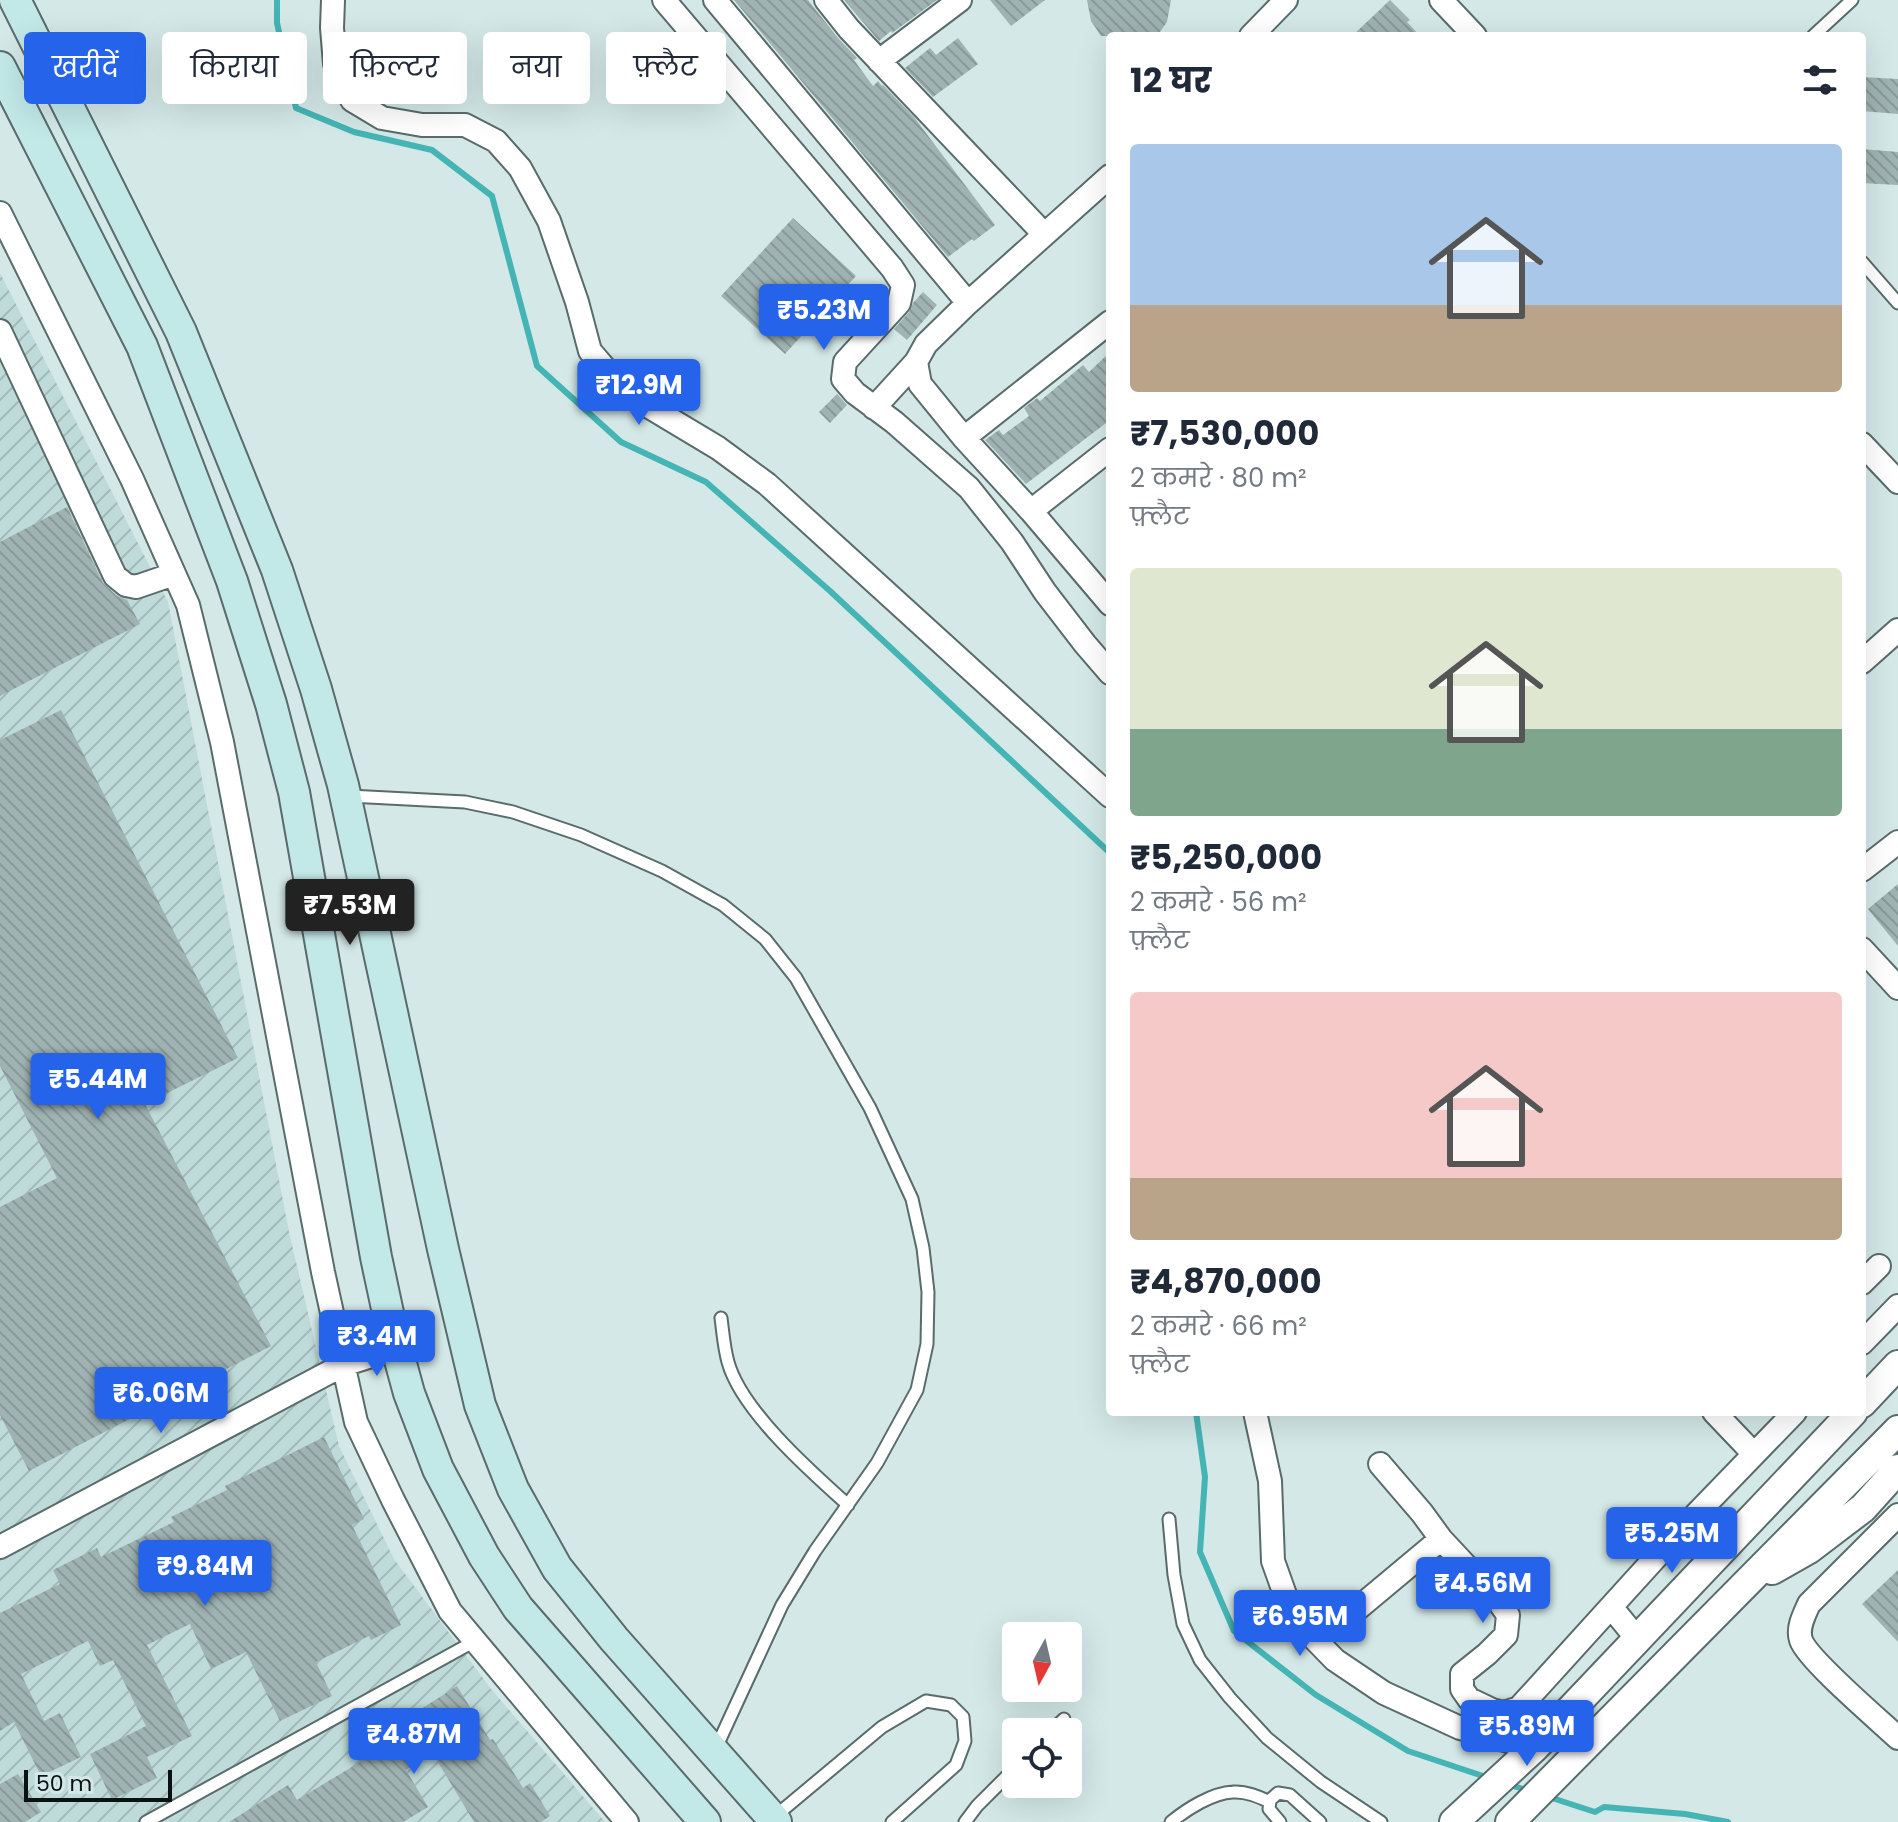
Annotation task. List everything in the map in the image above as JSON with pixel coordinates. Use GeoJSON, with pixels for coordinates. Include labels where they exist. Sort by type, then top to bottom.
{"type":"FeatureCollection","features":[{"type":"Feature","properties":{"kind":"main road"},"geometry":{"type":"LineString","coordinates":[[15,0],[181,332],[277,570],[316,689],[345,796],[480,1405],[513,1489],[557,1568],[614,1639],[774,1820]]}},
{"type":"Feature","properties":{"kind":"main road"},"geometry":{"type":"LineString","coordinates":[[0,67],[142,346],[232,581],[271,704],[294,792],[376,1257],[409,1393],[438,1469],[484,1556],[518,1608],[705,1822]]}},
{"type":"Feature","properties":{"kind":"street"},"geometry":{"type":"LineString","coordinates":[[333,0],[335,64],[352,100],[382,118],[422,125],[465,125],[496,141],[520,168],[549,221],[590,351],[614,379],[638,400],[718,448],[767,484],[1106,792]]}},
{"type":"Feature","properties":{"kind":"street"},"geometry":{"type":"LineString","coordinates":[[664,0],[854,222],[903,285],[899,303],[845,362],[843,379],[855,393],[894,422],[969,488],[1012,542],[1061,613],[1106,668]]}},
{"type":"Feature","properties":{"kind":"street"},"geometry":{"type":"LineString","coordinates":[[715,0],[968,303]]}},
{"type":"Feature","properties":{"kind":"street"},"geometry":{"type":"LineString","coordinates":[[826,0],[849,29],[1044,234]]}},
{"type":"Feature","properties":{"kind":"street"},"geometry":{"type":"LineString","coordinates":[[879,61],[960,0]]}},
{"type":"Feature","properties":{"kind":"street"},"geometry":{"type":"LineString","coordinates":[[1255,32],[1286,0]]}},
{"type":"Feature","properties":{"kind":"street"},"geometry":{"type":"LineString","coordinates":[[1441,0],[1471,32]]}},
{"type":"Feature","properties":{"kind":"street"},"geometry":{"type":"LineString","coordinates":[[874,408],[916,362],[926,344],[1106,180]]}},
{"type":"Feature","properties":{"kind":"street"},"geometry":{"type":"LineString","coordinates":[[0,213],[132,479],[188,605],[222,742],[323,1272],[356,1422],[450,1611],[627,1822]]}},
{"type":"Feature","properties":{"kind":"street"},"geometry":{"type":"LineString","coordinates":[[964,438],[1106,325]]}},
{"type":"Feature","properties":{"kind":"street"},"geometry":{"type":"LineString","coordinates":[[0,331],[115,576],[126,585],[136,587],[174,574]]}},
{"type":"Feature","properties":{"kind":"street"},"geometry":{"type":"LineString","coordinates":[[916,362],[920,384],[964,438],[1106,589]]}},
{"type":"Feature","properties":{"kind":"street"},"geometry":{"type":"LineString","coordinates":[[1866,448],[1898,482]]}},
{"type":"Feature","properties":{"kind":"street"},"geometry":{"type":"LineString","coordinates":[[1031,511],[1106,452]]}},
{"type":"Feature","properties":{"kind":"street"},"geometry":{"type":"LineString","coordinates":[[1866,658],[1898,630]]}},
{"type":"Feature","properties":{"kind":"street"},"geometry":{"type":"LineString","coordinates":[[1866,867],[1898,842]]}},
{"type":"Feature","properties":{"kind":"street"},"geometry":{"type":"LineString","coordinates":[[1866,953],[1898,988]]}},
{"type":"Feature","properties":{"kind":"street"},"geometry":{"type":"LineString","coordinates":[[1866,1279],[1879,1266]]}},
{"type":"Feature","properties":{"kind":"street"},"geometry":{"type":"LineString","coordinates":[[1866,1339],[1898,1306]]}},
{"type":"Feature","properties":{"kind":"street"},"geometry":{"type":"LineString","coordinates":[[0,1547],[343,1365],[396,1348]]}},
{"type":"Feature","properties":{"kind":"street"},"geometry":{"type":"LineString","coordinates":[[1866,1399],[1898,1365]]}},
{"type":"Feature","properties":{"kind":"street"},"geometry":{"type":"LineString","coordinates":[[1256,1416],[1270,1481],[1273,1561],[1293,1617],[1335,1660],[1384,1693],[1460,1728],[1528,1753]]}},
{"type":"Feature","properties":{"kind":"street"},"geometry":{"type":"LineString","coordinates":[[1718,1416],[1754,1454]]}},
{"type":"Feature","properties":{"kind":"street"},"geometry":{"type":"LineString","coordinates":[[1380,1464],[1508,1615],[1506,1635],[1462,1674],[1462,1689],[1469,1699],[1504,1713],[1519,1708],[1677,1534],[1791,1416]]}},
{"type":"Feature","properties":{"kind":"street"},"geometry":{"type":"LineString","coordinates":[[1455,1822],[1528,1753],[1638,1640],[1849,1416]]}},
{"type":"Feature","properties":{"kind":"street"},"geometry":{"type":"LineString","coordinates":[[1510,1822],[1898,1430]]}},
{"type":"Feature","properties":{"kind":"street"},"geometry":{"type":"LineString","coordinates":[[1753,1576],[1779,1568],[1809,1549],[1863,1508],[1898,1469]]}},
{"type":"Feature","properties":{"kind":"street"},"geometry":{"type":"LineString","coordinates":[[1898,1515],[1809,1604],[1801,1621],[1801,1640],[1816,1661],[1898,1738]]}},
{"type":"Feature","properties":{"kind":"street"},"geometry":{"type":"LineString","coordinates":[[1344,1620],[1441,1539]]}},
{"type":"Feature","properties":{"kind":"street"},"geometry":{"type":"LineString","coordinates":[[1612,1608],[1638,1640]]}},
{"type":"Feature","properties":{"kind":"lane"},"geometry":{"type":"LineString","coordinates":[[1817,32],[1852,0]]}},
{"type":"Feature","properties":{"kind":"lane"},"geometry":{"type":"LineString","coordinates":[[1866,267],[1898,303]]}},
{"type":"Feature","properties":{"kind":"lane"},"geometry":{"type":"LineString","coordinates":[[345,796],[465,802],[513,812],[581,835],[662,871],[723,905],[765,939],[796,978],[870,1108],[912,1199],[923,1248],[928,1292],[927,1344],[917,1390],[877,1463],[815,1551],[782,1605],[714,1752]]}},
{"type":"Feature","properties":{"kind":"lane"},"geometry":{"type":"LineString","coordinates":[[721,1318],[728,1362],[736,1383],[789,1449],[848,1505]]}},
{"type":"Feature","properties":{"kind":"lane"},"geometry":{"type":"LineString","coordinates":[[1169,1519],[1174,1575],[1183,1624],[1200,1660],[1267,1738],[1321,1782],[1381,1822]]}},
{"type":"Feature","properties":{"kind":"lane"},"geometry":{"type":"LineString","coordinates":[[146,1822],[476,1640]]}},
{"type":"Feature","properties":{"kind":"lane"},"geometry":{"type":"LineString","coordinates":[[774,1820],[882,1727],[926,1701],[951,1705],[963,1717],[965,1741],[956,1765],[892,1822]]}},
{"type":"Feature","properties":{"kind":"lane"},"geometry":{"type":"LineString","coordinates":[[965,1822],[1002,1781]]}},
{"type":"Feature","properties":{"kind":"lane"},"geometry":{"type":"LineString","coordinates":[[1171,1822],[1211,1797],[1234,1792],[1270,1802]]}},
{"type":"Feature","properties":{"kind":"lane"},"geometry":{"type":"LineString","coordinates":[[1280,1822],[1269,1809],[1270,1800],[1278,1793],[1290,1795],[1320,1822]]}},
{"type":"Feature","properties":{"kind":"shaded area"},"geometry":{"type":"Polygon","coordinates":[[[0,273],[168,602],[289,1232],[339,1446],[394,1559],[491,1689],[605,1822],[0,1822],[0,273]]]}},
{"type":"Feature","properties":{"kind":"building"},"geometry":{"type":"Polygon","coordinates":[[[734,0],[808,0],[857,58],[854,60],[873,86],[878,81],[914,117],[995,225],[948,257],[734,0]]]}},
{"type":"Feature","properties":{"kind":"building"},"geometry":{"type":"Polygon","coordinates":[[[844,0],[937,0],[879,41],[844,0]]]}},
{"type":"Feature","properties":{"kind":"building"},"geometry":{"type":"Polygon","coordinates":[[[990,0],[1045,0],[1011,26],[990,0]]]}},
{"type":"Feature","properties":{"kind":"building"},"geometry":{"type":"Polygon","coordinates":[[[1087,0],[1171,0],[1167,22],[1160,32],[1106,32],[1106,36],[1101,36],[1091,21],[1087,0]]]}},
{"type":"Feature","properties":{"kind":"building"},"geometry":{"type":"Polygon","coordinates":[[[1390,0],[1410,20],[1407,22],[1416,32],[1356,32],[1390,0]]]}},
{"type":"Feature","properties":{"kind":"building"},"geometry":{"type":"Polygon","coordinates":[[[958,38],[978,64],[933,97],[905,68],[930,48],[936,55],[958,38]]]}},
{"type":"Feature","properties":{"kind":"building"},"geometry":{"type":"Polygon","coordinates":[[[1866,77],[1898,79],[1898,114],[1866,111],[1866,77]]]}},
{"type":"Feature","properties":{"kind":"building"},"geometry":{"type":"Polygon","coordinates":[[[1866,149],[1898,152],[1898,185],[1866,183],[1866,149]]]}},
{"type":"Feature","properties":{"kind":"building"},"geometry":{"type":"Polygon","coordinates":[[[793,218],[856,276],[785,354],[721,296],[793,218]]]}},
{"type":"Feature","properties":{"kind":"building"},"geometry":{"type":"Polygon","coordinates":[[[923,292],[937,305],[907,340],[894,329],[923,292]]]}},
{"type":"Feature","properties":{"kind":"building"},"geometry":{"type":"Polygon","coordinates":[[[1106,356],[1106,423],[1026,484],[985,440],[999,430],[1003,435],[1029,416],[1024,408],[1037,398],[1040,401],[1083,365],[1089,372],[1106,356]]]}},
{"type":"Feature","properties":{"kind":"building"},"geometry":{"type":"Polygon","coordinates":[[[837,394],[847,405],[830,423],[819,412],[837,394]]]}},
{"type":"Feature","properties":{"kind":"building"},"geometry":{"type":"Polygon","coordinates":[[[67,507],[103,583],[117,596],[127,600],[140,624],[0,696],[0,542],[67,507]]]}},
{"type":"Feature","properties":{"kind":"building"},"geometry":{"type":"Polygon","coordinates":[[[61,710],[238,1058],[145,1104],[271,1346],[29,1471],[0,1415],[0,1207],[57,1178],[0,1066],[0,740],[61,710]]]}},
{"type":"Feature","properties":{"kind":"building"},"geometry":{"type":"Polygon","coordinates":[[[1898,884],[1898,946],[1868,909],[1898,884]]]}},
{"type":"Feature","properties":{"kind":"building"},"geometry":{"type":"Polygon","coordinates":[[[324,1437],[364,1519],[352,1525],[401,1625],[371,1640],[369,1636],[316,1662],[332,1696],[280,1721],[246,1652],[211,1669],[190,1624],[147,1645],[192,1736],[147,1757],[157,1778],[112,1800],[90,1754],[146,1726],[113,1660],[100,1666],[88,1641],[21,1674],[44,1721],[60,1713],[81,1757],[41,1776],[14,1722],[0,1731],[0,1613],[60,1584],[53,1570],[97,1548],[101,1557],[174,1522],[171,1517],[227,1490],[225,1486],[324,1437]]]}},
{"type":"Feature","properties":{"kind":"building"},"geometry":{"type":"Polygon","coordinates":[[[1898,1570],[1898,1642],[1862,1604],[1898,1570]]]}},
{"type":"Feature","properties":{"kind":"building"},"geometry":{"type":"Polygon","coordinates":[[[457,1686],[523,1788],[530,1783],[550,1816],[541,1822],[474,1822],[433,1754],[406,1770],[428,1807],[403,1822],[229,1822],[288,1785],[297,1800],[360,1762],[354,1752],[457,1686]]]}},
{"type":"Feature","properties":{"kind":"building"},"geometry":{"type":"Polygon","coordinates":[[[18,1774],[41,1812],[25,1822],[0,1822],[0,1784],[18,1774]]]}},
{"type":"Feature","properties":{"kind":"waterway"},"geometry":{"type":"LineString","coordinates":[[277,0],[277,23],[296,108],[354,132],[432,150],[492,196],[537,366],[621,442],[706,482],[830,591],[1106,849]]}},
{"type":"Feature","properties":{"kind":"waterway"},"geometry":{"type":"LineString","coordinates":[[1197,1416],[1205,1477],[1200,1552],[1234,1631],[1316,1695],[1408,1751],[1489,1778]]}},
{"type":"Feature","properties":{"kind":"waterway"},"geometry":{"type":"LineString","coordinates":[[1507,1784],[1530,1791]]}},
{"type":"Feature","properties":{"kind":"waterway"},"geometry":{"type":"LineString","coordinates":[[1549,1797],[1595,1812],[1604,1807],[1685,1814],[1728,1822]]}}]}
